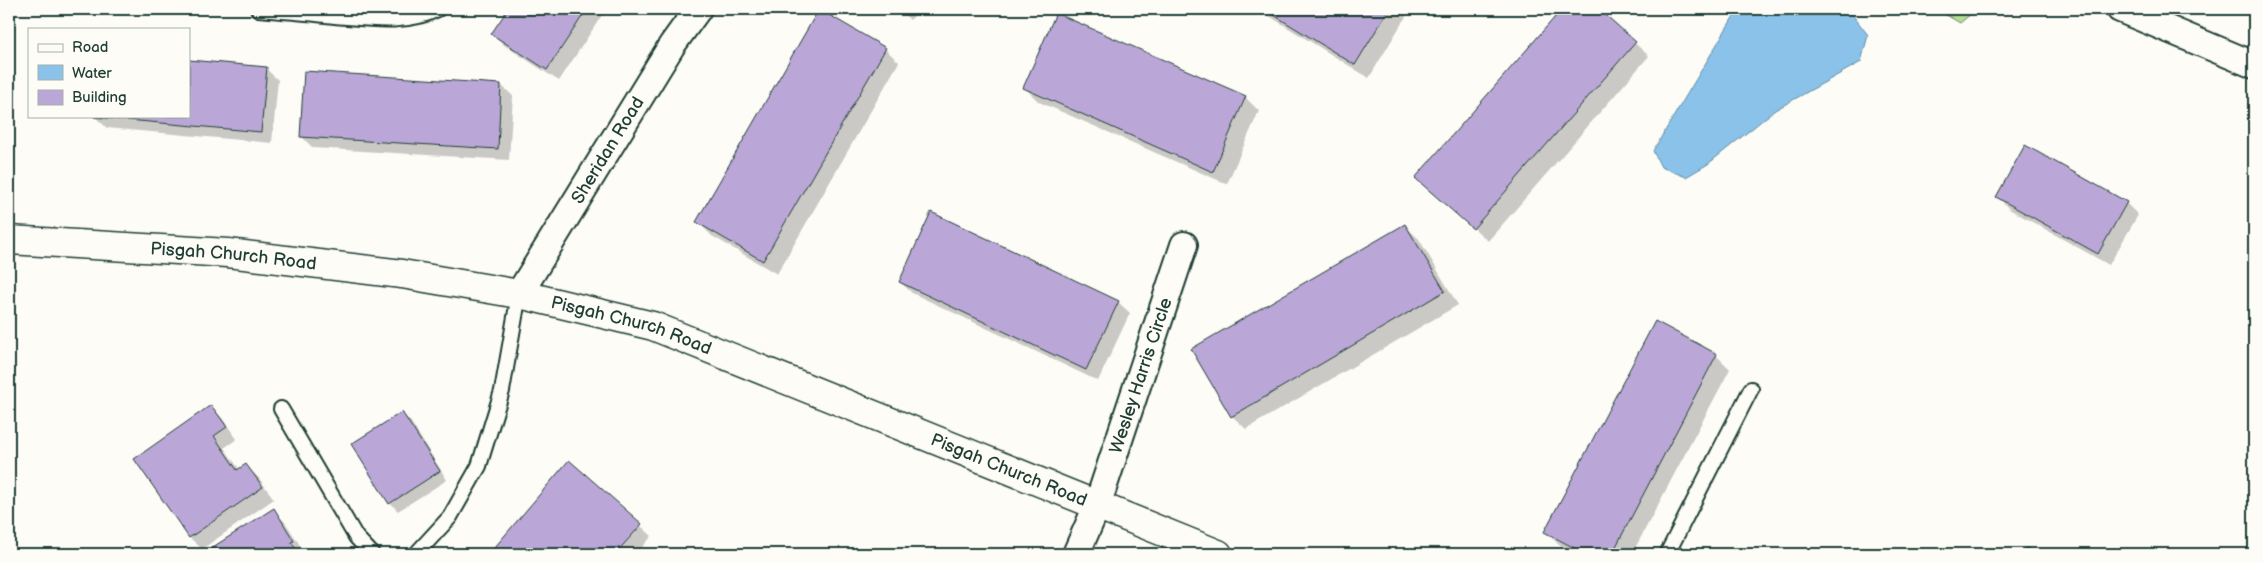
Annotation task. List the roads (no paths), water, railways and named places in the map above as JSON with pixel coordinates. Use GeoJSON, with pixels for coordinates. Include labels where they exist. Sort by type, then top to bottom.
{"type":"FeatureCollection","features":[{"type":"Feature","properties":{"kind":"main road","name":"Pisgah Church Road"},"geometry":{"type":"LineString","coordinates":[[9,240],[228,253],[402,274],[518,294],[653,326],[1218,554]]}},
{"type":"Feature","properties":{"kind":"street","name":"Sheridan Road"},"geometry":{"type":"LineString","coordinates":[[518,294],[672,45],[698,9]]}},
{"type":"Feature","properties":{"kind":"street"},"geometry":{"type":"LineString","coordinates":[[2120,9],[2254,65]]}},
{"type":"Feature","properties":{"kind":"street","name":"Wesley Harris Circle"},"geometry":{"type":"LineString","coordinates":[[1076,554],[1098,506],[1184,245]]}},
{"type":"Feature","properties":{"kind":"lane"},"geometry":{"type":"LineString","coordinates":[[258,9],[381,20],[406,19],[428,14],[438,9]]}},
{"type":"Feature","properties":{"kind":"lane"},"geometry":{"type":"LineString","coordinates":[[416,554],[450,517],[479,466],[502,391],[518,294]]}},
{"type":"Feature","properties":{"kind":"lane"},"geometry":{"type":"LineString","coordinates":[[1666,554],[1751,389]]}},
{"type":"Feature","properties":{"kind":"lane"},"geometry":{"type":"LineString","coordinates":[[281,409],[356,537],[372,554]]}},
{"type":"Feature","properties":{"kind":"water"},"geometry":{"type":"Polygon","coordinates":[[[1738,9],[1848,9],[1868,35],[1861,62],[1775,110],[1708,164],[1686,177],[1661,167],[1653,151],[1738,9]]]}}]}
